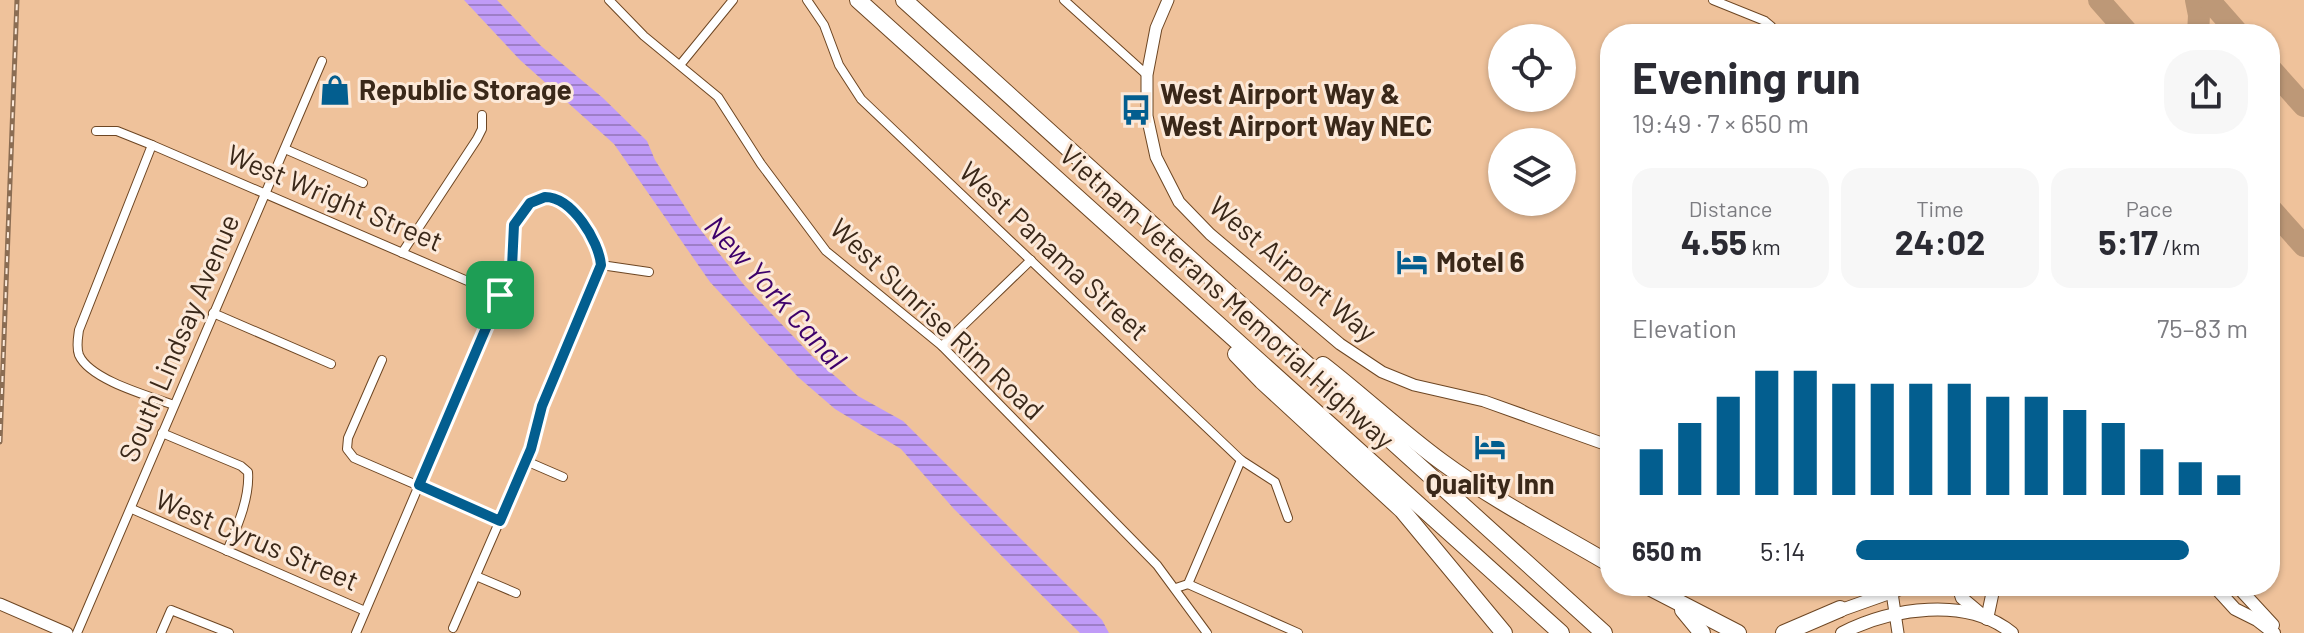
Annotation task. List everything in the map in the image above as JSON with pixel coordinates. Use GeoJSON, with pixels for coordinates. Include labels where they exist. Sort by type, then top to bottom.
{"type":"FeatureCollection","features":[{"type":"Feature","properties":{"kind":"highway","name":"Vietnam Veterans Memorial Highway"},"geometry":{"type":"LineString","coordinates":[[858,0],[1561,633]]}},
{"type":"Feature","properties":{"kind":"highway","name":"Vietnam Veterans Memorial Highway"},"geometry":{"type":"LineString","coordinates":[[904,0],[1604,633]]}},
{"type":"Feature","properties":{"kind":"highway"},"geometry":{"type":"LineString","coordinates":[[1155,268],[1262,381],[1402,510],[1504,633]]}},
{"type":"Feature","properties":{"kind":"highway"},"geometry":{"type":"LineString","coordinates":[[1232,297],[1367,399],[1442,462],[1600,558]]}},
{"type":"Feature","properties":{"kind":"highway"},"geometry":{"type":"LineString","coordinates":[[1664,596],[1738,633]]}},
{"type":"Feature","properties":{"kind":"highway"},"geometry":{"type":"LineString","coordinates":[[1673,601],[1702,633]]}},
{"type":"Feature","properties":{"kind":"highway"},"geometry":{"type":"LineString","coordinates":[[1784,633],[1840,609]]}},
{"type":"Feature","properties":{"kind":"main road"},"geometry":{"type":"LineString","coordinates":[[1803,633],[1840,609],[1875,596]]}},
{"type":"Feature","properties":{"kind":"main road"},"geometry":{"type":"LineString","coordinates":[[1961,596],[1987,619]]}},
{"type":"Feature","properties":{"kind":"main road"},"geometry":{"type":"LineString","coordinates":[[1987,619],[1992,596]]}},
{"type":"Feature","properties":{"kind":"main road"},"geometry":{"type":"LineString","coordinates":[[2223,596],[2235,609],[2274,633]]}},
{"type":"Feature","properties":{"kind":"main road"},"geometry":{"type":"LineString","coordinates":[[2247,596],[2280,633]]}},
{"type":"Feature","properties":{"kind":"main road"},"geometry":{"type":"LineString","coordinates":[[1842,633],[1895,614],[1927,610],[1959,612],[1987,619],[2003,625],[2012,633]]}},
{"type":"Feature","properties":{"kind":"street","name":"West Sunrise Rim Road"},"geometry":{"type":"LineString","coordinates":[[609,0],[644,36],[718,97],[761,164],[826,251],[942,346],[1157,565],[1207,633]]}},
{"type":"Feature","properties":{"kind":"street"},"geometry":{"type":"LineString","coordinates":[[680,65],[733,0]]}},
{"type":"Feature","properties":{"kind":"street","name":"West Panama Street"},"geometry":{"type":"LineString","coordinates":[[807,0],[824,25],[839,65],[861,99],[1241,460],[1275,482],[1288,518]]}},
{"type":"Feature","properties":{"kind":"street"},"geometry":{"type":"LineString","coordinates":[[1064,0],[1147,75]]}},
{"type":"Feature","properties":{"kind":"street","name":"West Airport Way"},"geometry":{"type":"LineString","coordinates":[[1168,0],[1156,28],[1147,75],[1146,107],[1151,137],[1156,157],[1179,202],[1210,234],[1363,362],[1398,380],[1484,401],[1600,442]]}},
{"type":"Feature","properties":{"kind":"street"},"geometry":{"type":"LineString","coordinates":[[1713,0],[1768,24]]}},
{"type":"Feature","properties":{"kind":"street","name":"South Lindsay Avenue"},"geometry":{"type":"LineString","coordinates":[[77,633],[322,61]]}},
{"type":"Feature","properties":{"kind":"street"},"geometry":{"type":"LineString","coordinates":[[402,253],[477,139],[482,129],[482,115]]}},
{"type":"Feature","properties":{"kind":"street","name":"West Wright Street"},"geometry":{"type":"LineString","coordinates":[[96,131],[117,131],[152,145],[500,295]]}},
{"type":"Feature","properties":{"kind":"street"},"geometry":{"type":"LineString","coordinates":[[152,145],[79,330],[79,355],[99,375],[174,405]]}},
{"type":"Feature","properties":{"kind":"street"},"geometry":{"type":"LineString","coordinates":[[285,149],[363,183]]}},
{"type":"Feature","properties":{"kind":"street"},"geometry":{"type":"LineString","coordinates":[[356,633],[512,267],[514,225],[530,203],[545,197],[561,199],[572,208],[598,249],[601,265],[542,406],[526,461],[453,628]]}},
{"type":"Feature","properties":{"kind":"street"},"geometry":{"type":"LineString","coordinates":[[942,346],[1031,260]]}},
{"type":"Feature","properties":{"kind":"street"},"geometry":{"type":"LineString","coordinates":[[601,265],[649,272]]}},
{"type":"Feature","properties":{"kind":"street"},"geometry":{"type":"LineString","coordinates":[[213,313],[331,364]]}},
{"type":"Feature","properties":{"kind":"street"},"geometry":{"type":"LineString","coordinates":[[382,360],[348,438],[347,449],[354,458],[500,521]]}},
{"type":"Feature","properties":{"kind":"street"},"geometry":{"type":"LineString","coordinates":[[162,433],[241,466],[248,472],[249,484],[240,519],[227,551]]}},
{"type":"Feature","properties":{"kind":"street"},"geometry":{"type":"LineString","coordinates":[[1188,584],[1241,460]]}},
{"type":"Feature","properties":{"kind":"street"},"geometry":{"type":"LineString","coordinates":[[526,461],[563,477]]}},
{"type":"Feature","properties":{"kind":"street","name":"West Cyrus Street"},"geometry":{"type":"LineString","coordinates":[[132,509],[365,611]]}},
{"type":"Feature","properties":{"kind":"street"},"geometry":{"type":"LineString","coordinates":[[476,576],[516,593]]}},
{"type":"Feature","properties":{"kind":"street"},"geometry":{"type":"LineString","coordinates":[[1176,588],[1188,584],[1298,633]]}},
{"type":"Feature","properties":{"kind":"street"},"geometry":{"type":"LineString","coordinates":[[1892,596],[1898,633]]}},
{"type":"Feature","properties":{"kind":"street"},"geometry":{"type":"LineString","coordinates":[[0,604],[67,633]]}},
{"type":"Feature","properties":{"kind":"street"},"geometry":{"type":"LineString","coordinates":[[161,633],[171,610],[229,633]]}},
{"type":"Feature","properties":{"kind":"shaded area"},"geometry":{"type":"Polygon","coordinates":[[[464,0],[497,0],[541,46],[603,98],[647,141],[655,160],[696,224],[744,285],[813,357],[858,396],[903,421],[1102,620],[1109,633],[1080,633],[954,509],[901,449],[835,409],[798,377],[710,282],[614,144],[520,60],[464,0]]]}},
{"type":"Feature","properties":{"kind":"taxiway"},"geometry":{"type":"LineString","coordinates":[[2099,0],[2120,24]]}},
{"type":"Feature","properties":{"kind":"taxiway"},"geometry":{"type":"LineString","coordinates":[[2196,0],[2199,24]]}},
{"type":"Feature","properties":{"kind":"taxiway"},"geometry":{"type":"LineString","coordinates":[[2209,0],[2230,24]]}},
{"type":"Feature","properties":{"kind":"taxiway"},"geometry":{"type":"LineString","coordinates":[[2280,79],[2304,106]]}},
{"type":"Feature","properties":{"kind":"taxiway"},"geometry":{"type":"LineString","coordinates":[[2280,219],[2304,246]]}},
{"type":"Feature","properties":{"kind":"railway"},"geometry":{"type":"LineString","coordinates":[[0,442],[17,0]]}},
{"type":"Feature","properties":{"kind":"place","name":"Republic Storage"},"geometry":{"type":"Point","coordinates":[335,90]}},
{"type":"Feature","properties":{"kind":"place","name":"West Airport Way & West Airport Way NEC"},"geometry":{"type":"Point","coordinates":[1136,110]}},
{"type":"Feature","properties":{"kind":"place","name":"Motel 6"},"geometry":{"type":"Point","coordinates":[1412,262]}},
{"type":"Feature","properties":{"kind":"place","name":"Quality Inn"},"geometry":{"type":"Point","coordinates":[1490,447]}},
{"type":"Feature","properties":{"kind":"route"},"geometry":{"type":"LineString","coordinates":[[545,197],[567,203],[598,249],[600,270],[542,406],[531,449],[500,521],[419,485],[500,295],[512,267],[514,225],[524,209],[533,200],[545,197]]}},
{"type":"Feature","properties":{"kind":"water label","name":"New York Canal"},"geometry":{"type":"Point","coordinates":[775,293]}}]}
